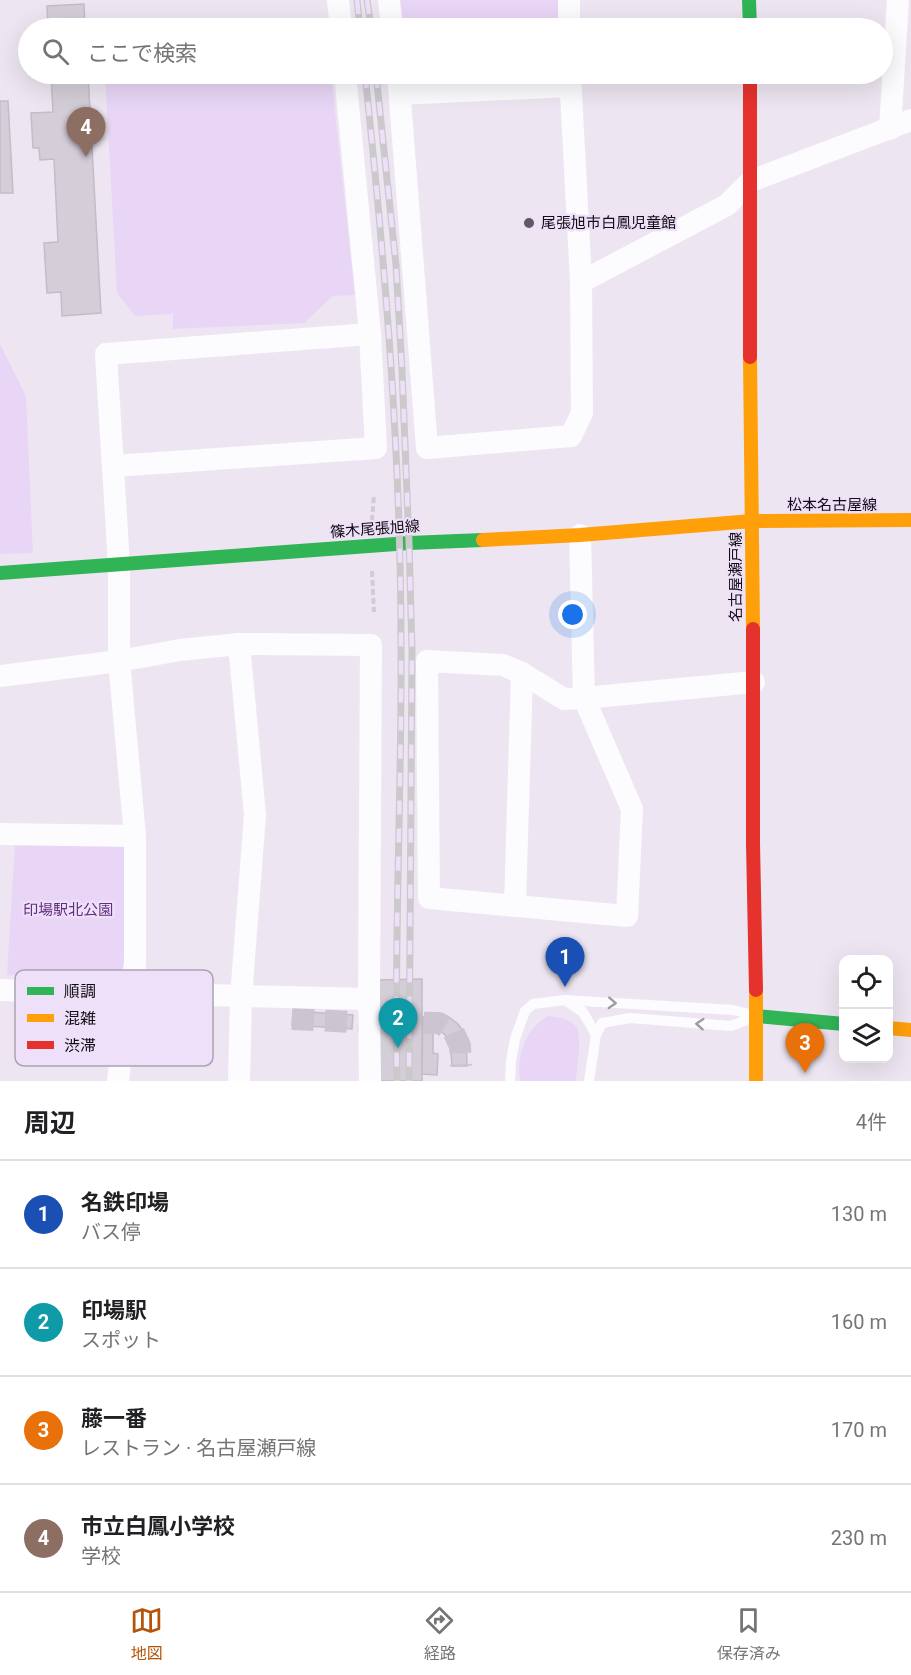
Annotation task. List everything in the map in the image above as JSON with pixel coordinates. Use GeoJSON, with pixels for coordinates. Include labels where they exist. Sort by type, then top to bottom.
{"type":"FeatureCollection","features":[{"type":"Feature","properties":{"kind":"main road"},"geometry":{"type":"LineString","coordinates":[[749,0],[750,18]]}},
{"type":"Feature","properties":{"kind":"main road","name":"名古屋瀬戸線"},"geometry":{"type":"LineString","coordinates":[[750,84],[750,382],[753,521],[756,1081]]}},
{"type":"Feature","properties":{"kind":"main road","name":"松本名古屋線"},"geometry":{"type":"LineString","coordinates":[[753,521],[911,520]]}},
{"type":"Feature","properties":{"kind":"main road","name":"篠木尾張旭線"},"geometry":{"type":"LineString","coordinates":[[0,573],[409,543],[580,536],[753,521]]}},
{"type":"Feature","properties":{"kind":"main road"},"geometry":{"type":"LineString","coordinates":[[757,1016],[839,1024]]}},
{"type":"Feature","properties":{"kind":"main road"},"geometry":{"type":"LineString","coordinates":[[893,1028],[911,1030]]}},
{"type":"Feature","properties":{"kind":"street"},"geometry":{"type":"LineString","coordinates":[[338,0],[339,18]]}},
{"type":"Feature","properties":{"kind":"street"},"geometry":{"type":"LineString","coordinates":[[389,0],[391,18]]}},
{"type":"Feature","properties":{"kind":"street"},"geometry":{"type":"LineString","coordinates":[[569,0],[569,18]]}},
{"type":"Feature","properties":{"kind":"street"},"geometry":{"type":"LineString","coordinates":[[893,81],[898,0]]}},
{"type":"Feature","properties":{"kind":"street"},"geometry":{"type":"LineString","coordinates":[[114,466],[376,447],[370,334],[346,84]]}},
{"type":"Feature","properties":{"kind":"street"},"geometry":{"type":"LineString","coordinates":[[399,84],[427,448],[571,436],[582,413],[581,282],[570,84]]}},
{"type":"Feature","properties":{"kind":"street"},"geometry":{"type":"LineString","coordinates":[[890,129],[893,84]]}},
{"type":"Feature","properties":{"kind":"street"},"geometry":{"type":"LineString","coordinates":[[581,282],[727,205],[751,181],[911,120]]}},
{"type":"Feature","properties":{"kind":"street"},"geometry":{"type":"LineString","coordinates":[[134,970],[135,836],[119,661],[119,565],[106,354],[370,334]]}},
{"type":"Feature","properties":{"kind":"street"},"geometry":{"type":"LineString","coordinates":[[580,536],[584,698],[632,809],[627,916],[429,898],[427,661],[503,665],[522,673],[564,699],[584,698],[754,682]]}},
{"type":"Feature","properties":{"kind":"street"},"geometry":{"type":"LineString","coordinates":[[238,1081],[241,997],[255,815],[239,644]]}},
{"type":"Feature","properties":{"kind":"street"},"geometry":{"type":"LineString","coordinates":[[0,676],[119,661],[180,650],[239,644],[371,645],[370,1081]]}},
{"type":"Feature","properties":{"kind":"street"},"geometry":{"type":"LineString","coordinates":[[515,905],[522,673]]}},
{"type":"Feature","properties":{"kind":"street"},"geometry":{"type":"LineString","coordinates":[[0,834],[135,836]]}},
{"type":"Feature","properties":{"kind":"street"},"geometry":{"type":"LineString","coordinates":[[0,990],[15,990]]}},
{"type":"Feature","properties":{"kind":"street"},"geometry":{"type":"LineString","coordinates":[[213,996],[369,999]]}},
{"type":"Feature","properties":{"kind":"street"},"geometry":{"type":"LineString","coordinates":[[118,1081],[120,1066]]}},
{"type":"Feature","properties":{"kind":"lane"},"geometry":{"type":"LineString","coordinates":[[565,1000],[583,1012],[596,1035]]}},
{"type":"Feature","properties":{"kind":"lane"},"geometry":{"type":"LineString","coordinates":[[510,1081],[515,1039],[525,1011],[533,1004],[565,1000],[733,1010],[757,1016]]}},
{"type":"Feature","properties":{"kind":"lane"},"geometry":{"type":"LineString","coordinates":[[589,1081],[596,1035],[602,1023],[630,1018],[731,1026],[757,1016]]}},
{"type":"Feature","properties":{"kind":"green space"},"geometry":{"type":"Polygon","coordinates":[[[399,0],[562,0],[562,18],[401,18],[399,0]]]}},
{"type":"Feature","properties":{"kind":"green space"},"geometry":{"type":"Polygon","coordinates":[[[106,84],[332,84],[355,295],[333,296],[304,323],[173,329],[173,314],[135,316],[117,293],[106,84]]]}},
{"type":"Feature","properties":{"kind":"green space"},"geometry":{"type":"Polygon","coordinates":[[[0,344],[26,396],[33,553],[0,554],[0,344]]]}},
{"type":"Feature","properties":{"kind":"green space","name":"印場駅北公園"},"geometry":{"type":"Polygon","coordinates":[[[15,843],[128,845],[123,970],[15,970],[15,975],[7,975],[15,843]]]}},
{"type":"Feature","properties":{"kind":"green space"},"geometry":{"type":"Polygon","coordinates":[[[548,1016],[569,1021],[577,1029],[579,1052],[576,1081],[520,1081],[520,1062],[524,1044],[528,1035],[540,1021],[548,1016]]]}},
{"type":"Feature","properties":{"kind":"building"},"geometry":{"type":"Polygon","coordinates":[[[84,4],[85,18],[48,18],[47,6],[84,4]]]}},
{"type":"Feature","properties":{"kind":"building"},"geometry":{"type":"Polygon","coordinates":[[[52,84],[89,84],[101,313],[62,316],[61,292],[47,293],[44,243],[58,242],[54,159],[40,160],[39,148],[33,148],[31,113],[53,112],[52,84]]]}},
{"type":"Feature","properties":{"kind":"building"},"geometry":{"type":"Polygon","coordinates":[[[0,101],[8,101],[13,193],[0,193],[0,101]]]}},
{"type":"Feature","properties":{"kind":"building"},"geometry":{"type":"Polygon","coordinates":[[[422,979],[422,1081],[374,1081],[375,980],[422,979]]]}},
{"type":"Feature","properties":{"kind":"building"},"geometry":{"type":"Polygon","coordinates":[[[293,1011],[353,1015],[352,1029],[292,1025],[293,1011]]]}},
{"type":"Feature","properties":{"kind":"building"},"geometry":{"type":"Polygon","coordinates":[[[439,1015],[450,1018],[464,1032],[467,1066],[452,1066],[450,1040],[442,1032],[433,1032],[433,1053],[438,1054],[437,1075],[422,1074],[423,1017],[439,1015]]]}},
{"type":"Feature","properties":{"kind":"tunnel"},"geometry":{"type":"LineString","coordinates":[[292,1019],[439,1023],[453,1031],[460,1046],[461,1066]]}},
{"type":"Feature","properties":{"kind":"railway"},"geometry":{"type":"LineString","coordinates":[[357,0],[359,18]]}},
{"type":"Feature","properties":{"kind":"railway"},"geometry":{"type":"LineString","coordinates":[[367,0],[370,18]]}},
{"type":"Feature","properties":{"kind":"railway"},"geometry":{"type":"LineString","coordinates":[[366,84],[391,359],[398,502],[401,699],[397,1081]]}},
{"type":"Feature","properties":{"kind":"railway"},"geometry":{"type":"LineString","coordinates":[[377,84],[396,265],[409,543],[412,649],[409,1081]]}},
{"type":"Feature","properties":{"kind":"traffic: fast"},"geometry":{"type":"LineString","coordinates":[[749,0],[750,18]]}},
{"type":"Feature","properties":{"kind":"traffic: fast"},"geometry":{"type":"LineString","coordinates":[[0,573],[409,543],[483,540]]}},
{"type":"Feature","properties":{"kind":"traffic: fast"},"geometry":{"type":"LineString","coordinates":[[757,1016],[839,1024]]}},
{"type":"Feature","properties":{"kind":"traffic: slow"},"geometry":{"type":"LineString","coordinates":[[750,357],[753,629]]}},
{"type":"Feature","properties":{"kind":"traffic: slow"},"geometry":{"type":"LineString","coordinates":[[483,540],[580,535],[752,521],[911,520]]}},
{"type":"Feature","properties":{"kind":"traffic: slow"},"geometry":{"type":"LineString","coordinates":[[756,990],[756,1081]]}},
{"type":"Feature","properties":{"kind":"traffic: slow"},"geometry":{"type":"LineString","coordinates":[[893,1028],[911,1030]]}},
{"type":"Feature","properties":{"kind":"traffic: jam"},"geometry":{"type":"LineString","coordinates":[[750,84],[750,357]]}},
{"type":"Feature","properties":{"kind":"traffic: jam"},"geometry":{"type":"LineString","coordinates":[[753,629],[756,990]]}},
{"type":"Feature","properties":{"kind":"place","name":"市立白鳳小学校"},"geometry":{"type":"Point","coordinates":[86,157]}},
{"type":"Feature","properties":{"kind":"place","name":"尾張旭市白鳳児童館"},"geometry":{"type":"Point","coordinates":[529,223]}},
{"type":"Feature","properties":{"kind":"place","name":"名鉄印場"},"geometry":{"type":"Point","coordinates":[565,987]}},
{"type":"Feature","properties":{"kind":"place","name":"印場駅"},"geometry":{"type":"Point","coordinates":[398,1048]}},
{"type":"Feature","properties":{"kind":"place","name":"藤一番"},"geometry":{"type":"Point","coordinates":[805,1073]}}]}
